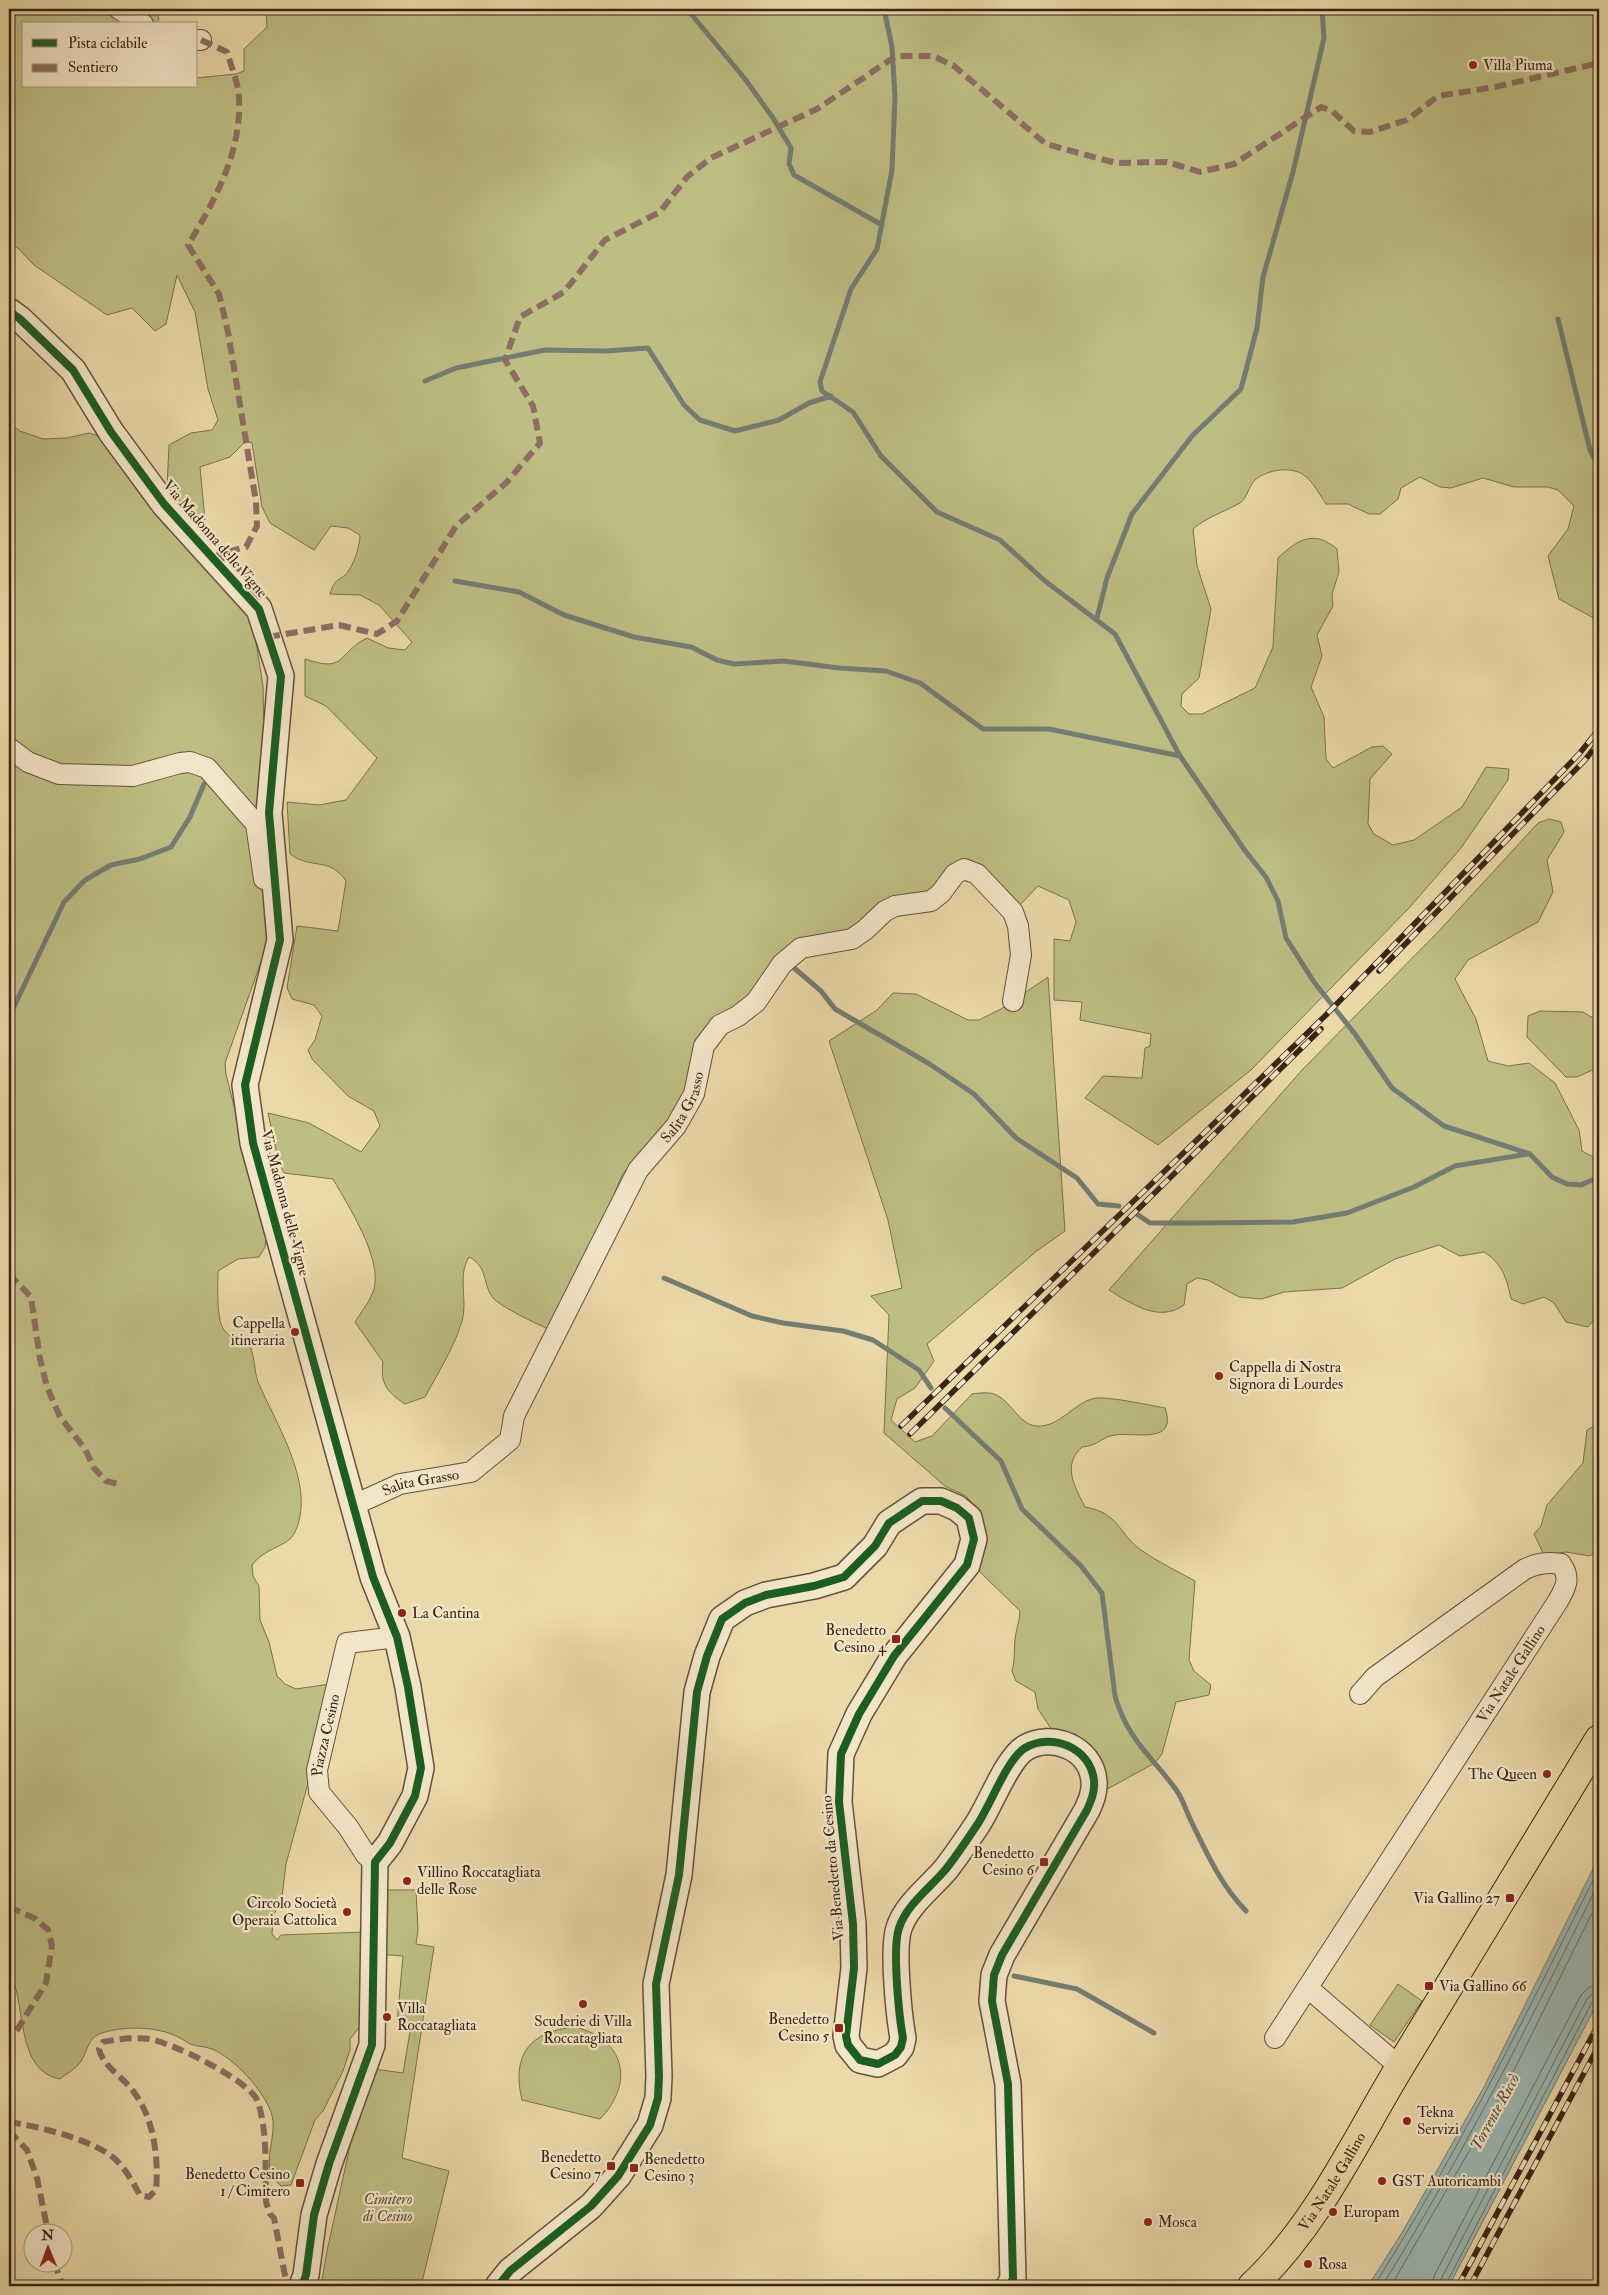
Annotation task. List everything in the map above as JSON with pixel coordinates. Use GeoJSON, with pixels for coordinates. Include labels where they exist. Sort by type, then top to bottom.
{"type":"FeatureCollection","features":[{"type":"Feature","properties":{"kind":"main road","name":"Via Natale Gallino"},"geometry":{"type":"LineString","coordinates":[[1252,2286],[1276,2264],[1296,2239],[1347,2158],[1400,2067],[1599,1740]]}},
{"type":"Feature","properties":{"kind":"street"},"geometry":{"type":"LineString","coordinates":[[119,9],[140,22]]}},
{"type":"Feature","properties":{"kind":"street","name":"Via Madonna delle Vigne"},"geometry":{"type":"LineString","coordinates":[[9,311],[20,318],[73,370],[111,432],[164,504],[258,609],[281,676],[269,813],[280,940],[245,1084],[253,1143],[373,1577],[398,1637],[408,1687],[421,1768],[414,1796],[390,1843],[375,1862]]}},
{"type":"Feature","properties":{"kind":"street","name":"Via Madonna delle Vigne"},"geometry":{"type":"LineString","coordinates":[[9,748],[28,762],[59,774],[133,776],[180,763],[199,764],[208,768],[256,824],[266,895],[276,900]]}},
{"type":"Feature","properties":{"kind":"street","name":"Salita Grasso"},"geometry":{"type":"LineString","coordinates":[[354,1505],[400,1484],[471,1472],[510,1440],[514,1416],[638,1170],[676,1126],[694,1094],[704,1046],[720,1025],[738,1016],[756,1002],[782,964],[801,948],[852,939],[865,930],[884,911],[895,906],[931,901],[941,893],[955,874],[964,870],[977,874],[1013,912],[1018,926],[1021,955],[1013,1001]]}},
{"type":"Feature","properties":{"kind":"street","name":"Via Benedetto da Cesino"},"geometry":{"type":"LineString","coordinates":[[498,2286],[510,2271],[591,2206],[618,2176],[650,2125],[658,2098],[659,2076],[656,1984],[679,1875],[697,1692],[707,1656],[722,1619],[745,1603],[766,1595],[814,1586],[844,1577],[875,1546],[889,1523],[922,1500],[941,1501],[957,1508],[970,1518],[974,1539],[967,1565],[894,1656],[859,1714],[841,1754],[839,1802],[853,1924],[854,1968],[846,2036],[852,2053],[860,2060],[878,2064],[895,2055],[901,2047],[903,2038],[896,1962],[898,1928],[912,1905],[946,1869],[978,1824],[1013,1759],[1024,1749],[1038,1743],[1053,1741],[1068,1745],[1085,1760],[1094,1781],[1093,1796],[1087,1810],[1002,1955],[994,1975],[992,2001],[1008,2084],[1013,2279],[1009,2286]]}},
{"type":"Feature","properties":{"kind":"street","name":"Via Natale Gallino"},"geometry":{"type":"LineString","coordinates":[[1276,2038],[1558,1601],[1567,1585],[1567,1573],[1561,1564],[1548,1562],[1537,1563],[1524,1569],[1375,1677],[1360,1694]]}},
{"type":"Feature","properties":{"kind":"street","name":"Piazza Cesino"},"geometry":{"type":"LineString","coordinates":[[375,1862],[366,1855],[348,1827],[319,1792],[317,1770],[346,1643],[398,1637]]}},
{"type":"Feature","properties":{"kind":"street"},"geometry":{"type":"LineString","coordinates":[[302,2286],[306,2275],[314,2215],[328,2164],[372,2045],[375,1862]]}},
{"type":"Feature","properties":{"kind":"street"},"geometry":{"type":"LineString","coordinates":[[1308,1988],[1400,2067]]}},
{"type":"Feature","properties":{"kind":"green space"},"geometry":{"type":"Polygon","coordinates":[[[17,9],[156,9],[159,19],[157,22],[22,22],[22,88],[198,88],[198,78],[236,74],[244,71],[244,49],[267,27],[266,9],[1599,9],[1599,621],[1559,599],[1548,556],[1568,529],[1574,506],[1558,490],[1548,487],[1514,487],[1483,478],[1451,488],[1440,487],[1420,477],[1401,488],[1398,499],[1380,514],[1369,514],[1348,504],[1326,504],[1311,482],[1300,473],[1286,470],[1272,471],[1255,480],[1240,503],[1193,529],[1197,566],[1211,609],[1199,678],[1182,694],[1181,706],[1189,714],[1202,714],[1255,688],[1273,647],[1278,558],[1292,546],[1306,539],[1321,539],[1337,549],[1339,572],[1332,594],[1333,606],[1317,635],[1322,656],[1311,687],[1324,717],[1326,759],[1333,768],[1372,747],[1383,746],[1392,754],[1370,779],[1368,824],[1374,834],[1393,845],[1414,840],[1462,807],[1486,767],[1509,769],[1508,780],[1461,848],[1410,907],[1251,1070],[1158,1145],[1085,1098],[1103,1076],[1142,1078],[1145,1048],[1150,1046],[1151,1034],[1080,1020],[1082,1002],[1054,1000],[1054,939],[1070,941],[1076,922],[1069,900],[1038,886],[1020,905],[968,864],[933,893],[854,932],[808,942],[755,995],[714,1023],[682,1104],[653,1143],[623,1173],[556,1332],[514,1312],[494,1299],[490,1294],[483,1271],[469,1257],[463,1280],[464,1313],[455,1341],[425,1397],[405,1404],[386,1387],[382,1370],[383,1362],[355,1322],[373,1293],[375,1277],[369,1248],[355,1218],[333,1179],[284,1173],[279,1163],[268,1113],[309,1123],[361,1152],[380,1126],[374,1111],[348,1096],[312,1059],[308,1050],[315,1040],[322,1016],[314,1005],[292,999],[287,988],[297,926],[338,931],[346,881],[333,868],[298,859],[290,854],[287,802],[319,805],[346,800],[377,758],[326,706],[305,696],[305,659],[318,663],[335,663],[367,638],[388,648],[405,650],[412,642],[379,605],[360,595],[330,594],[337,581],[346,574],[351,566],[358,548],[360,535],[348,528],[331,526],[314,550],[270,523],[262,507],[252,443],[246,441],[230,457],[200,467],[205,520],[194,524],[167,488],[169,445],[191,433],[212,430],[218,420],[208,389],[195,312],[177,275],[166,324],[155,331],[132,308],[107,315],[34,265],[19,249],[9,242],[9,40],[17,9]]]}},
{"type":"Feature","properties":{"kind":"green space"},"geometry":{"type":"Polygon","coordinates":[[[9,423],[20,431],[43,439],[67,438],[89,433],[109,439],[243,602],[253,623],[263,686],[268,942],[225,1063],[226,1074],[266,1236],[265,1247],[259,1257],[238,1259],[218,1271],[219,1311],[221,1325],[224,1330],[233,1338],[251,1348],[258,1382],[292,1457],[301,1497],[300,1516],[294,1534],[286,1542],[257,1559],[252,1565],[253,1576],[259,1586],[260,1620],[269,1642],[277,1676],[285,1684],[296,1689],[330,1684],[314,1761],[286,1864],[282,1897],[273,1917],[272,1934],[277,1940],[281,1935],[365,1932],[366,2019],[350,2039],[350,2050],[343,2071],[323,2111],[315,2120],[291,2185],[281,2186],[270,2170],[269,2161],[273,2122],[267,2103],[247,2076],[221,2053],[207,2047],[195,2046],[176,2036],[156,2030],[126,2028],[107,2031],[91,2040],[78,2065],[60,2079],[45,2073],[35,2063],[28,2049],[18,1999],[9,1971],[9,423]]]}},
{"type":"Feature","properties":{"kind":"green space"},"geometry":{"type":"Polygon","coordinates":[[[1549,819],[1561,822],[1564,832],[1547,860],[1553,892],[1538,922],[1468,960],[1455,979],[1476,1019],[1488,1061],[1508,1066],[1529,1063],[1555,1083],[1579,1130],[1582,1151],[1599,1160],[1599,1313],[1588,1327],[1566,1322],[1554,1303],[1544,1297],[1523,1304],[1511,1299],[1503,1272],[1495,1261],[1484,1252],[1460,1256],[1439,1245],[1395,1259],[1342,1288],[1284,1292],[1262,1299],[1239,1297],[1208,1280],[1197,1278],[1187,1284],[1184,1305],[1175,1310],[1155,1312],[1136,1306],[1109,1290],[1302,1070],[1437,933],[1538,823],[1549,819]]]}},
{"type":"Feature","properties":{"kind":"green space"},"geometry":{"type":"Polygon","coordinates":[[[1048,977],[1065,1231],[1038,1250],[927,1344],[934,1361],[915,1388],[897,1399],[891,1420],[915,1442],[932,1436],[972,1394],[992,1393],[1000,1397],[1019,1417],[1036,1426],[1053,1423],[1089,1400],[1097,1398],[1165,1408],[1166,1427],[1160,1432],[1143,1435],[1124,1434],[1111,1436],[1092,1445],[1082,1447],[1072,1461],[1072,1476],[1085,1507],[1105,1514],[1141,1550],[1195,1581],[1189,1660],[1194,1671],[1211,1685],[1209,1695],[1176,1702],[1162,1754],[1155,1763],[1102,1792],[1095,1754],[1076,1734],[1052,1730],[1038,1709],[1035,1692],[1016,1681],[1012,1671],[1020,1611],[979,1571],[985,1547],[985,1530],[978,1510],[966,1496],[945,1486],[884,1433],[889,1315],[871,1296],[902,1288],[888,1220],[829,1041],[877,1010],[893,993],[916,994],[968,1020],[979,1020],[1001,1009],[1048,977]]]}},
{"type":"Feature","properties":{"kind":"green space"},"geometry":{"type":"Polygon","coordinates":[[[1540,1011],[1583,1012],[1593,1018],[1599,1016],[1599,1067],[1577,1077],[1566,1077],[1527,1037],[1528,1016],[1540,1011]]]}},
{"type":"Feature","properties":{"kind":"green space"},"geometry":{"type":"Polygon","coordinates":[[[1599,1423],[1599,1547],[1590,1556],[1566,1552],[1544,1555],[1534,1534],[1541,1526],[1547,1505],[1583,1463],[1587,1430],[1599,1423]]]}},
{"type":"Feature","properties":{"kind":"green space","name":"Cimitero di Cesino"},"geometry":{"type":"Polygon","coordinates":[[[377,1890],[416,1890],[418,1930],[416,1944],[434,1947],[402,2158],[449,2171],[421,2286],[321,2286],[367,2068],[403,2073],[411,2026],[397,2023],[403,1956],[377,1954],[377,1890]]]}},
{"type":"Feature","properties":{"kind":"green space"},"geometry":{"type":"Polygon","coordinates":[[[1398,1984],[1422,2001],[1394,2042],[1370,2025],[1398,1984]]]}},
{"type":"Feature","properties":{"kind":"green space"},"geometry":{"type":"Polygon","coordinates":[[[575,2027],[592,2033],[605,2041],[614,2052],[619,2064],[621,2077],[618,2091],[611,2105],[600,2119],[522,2100],[519,2070],[522,2058],[528,2048],[546,2034],[559,2029],[575,2027]]]}},
{"type":"Feature","properties":{"kind":"water","name":"Torrente Riccò"},"geometry":{"type":"Polygon","coordinates":[[[1599,1857],[1599,2000],[1449,2286],[1368,2286],[1403,2231],[1484,2087],[1599,1857]]]}},
{"type":"Feature","properties":{"kind":"waterway"},"geometry":{"type":"LineString","coordinates":[[687,9],[745,79],[773,118],[791,148],[789,164],[794,175],[882,225]]}},
{"type":"Feature","properties":{"kind":"waterway"},"geometry":{"type":"LineString","coordinates":[[884,9],[892,47],[895,97],[892,170],[877,249],[851,289],[820,382],[822,391],[853,412],[881,456],[937,512],[1000,540],[1045,581],[1115,634],[1180,756],[1246,852],[1266,877],[1278,901],[1286,938],[1314,982],[1355,1034],[1392,1088],[1444,1126],[1530,1154],[1552,1177],[1567,1184],[1581,1185],[1599,1177]]}},
{"type":"Feature","properties":{"kind":"waterway"},"geometry":{"type":"LineString","coordinates":[[1097,618],[1107,578],[1132,514],[1192,436],[1241,389],[1257,328],[1263,277],[1293,172],[1324,38],[1322,9]]}},
{"type":"Feature","properties":{"kind":"waterway"},"geometry":{"type":"LineString","coordinates":[[1558,319],[1590,450],[1599,467]]}},
{"type":"Feature","properties":{"kind":"waterway"},"geometry":{"type":"LineString","coordinates":[[425,381],[456,368],[545,350],[606,351],[648,348],[684,405],[700,420],[735,431],[779,420],[809,403],[831,396]]}},
{"type":"Feature","properties":{"kind":"waterway"},"geometry":{"type":"LineString","coordinates":[[455,581],[519,592],[564,615],[634,637],[691,647],[717,660],[734,664],[784,661],[839,668],[886,671],[920,683],[983,729],[1049,729],[1180,756]]}},
{"type":"Feature","properties":{"kind":"waterway"},"geometry":{"type":"LineString","coordinates":[[9,1017],[64,902],[85,880],[111,865],[140,859],[171,847],[190,817],[204,784]]}},
{"type":"Feature","properties":{"kind":"waterway"},"geometry":{"type":"LineString","coordinates":[[793,967],[821,991],[835,1009],[928,1063],[974,1094],[1016,1138],[1077,1178],[1098,1204],[1119,1206]]}},
{"type":"Feature","properties":{"kind":"waterway"},"geometry":{"type":"LineString","coordinates":[[1138,1215],[1150,1223],[1293,1222],[1347,1213],[1414,1187],[1455,1166],[1528,1154]]}},
{"type":"Feature","properties":{"kind":"waterway"},"geometry":{"type":"LineString","coordinates":[[664,1278],[752,1316],[783,1323],[843,1331],[873,1340],[919,1370],[931,1388]]}},
{"type":"Feature","properties":{"kind":"waterway"},"geometry":{"type":"LineString","coordinates":[[945,1408],[1001,1461],[1022,1509],[1081,1566],[1102,1593],[1115,1696],[1120,1712],[1134,1737],[1177,1791],[1215,1869],[1229,1891],[1246,1911]]}},
{"type":"Feature","properties":{"kind":"waterway"},"geometry":{"type":"LineString","coordinates":[[1014,1976],[1077,1989],[1154,2033]]}},
{"type":"Feature","properties":{"kind":"railway"},"geometry":{"type":"LineString","coordinates":[[901,1426],[1326,1015],[1579,754],[1599,729]]}},
{"type":"Feature","properties":{"kind":"railway"},"geometry":{"type":"LineString","coordinates":[[1379,971],[1585,760],[1599,742]]}},
{"type":"Feature","properties":{"kind":"railway"},"geometry":{"type":"LineString","coordinates":[[910,1434],[1321,1029]]}},
{"type":"Feature","properties":{"kind":"railway"},"geometry":{"type":"LineString","coordinates":[[1458,2286],[1599,2023]]}},
{"type":"Feature","properties":{"kind":"railway"},"geometry":{"type":"LineString","coordinates":[[1470,2286],[1599,2045]]}},
{"type":"Feature","properties":{"kind":"marked path"},"geometry":{"type":"LineString","coordinates":[[201,40],[227,52],[236,80],[239,97],[239,117],[236,137],[225,175],[208,211],[188,245],[219,294],[228,332],[256,502],[257,526],[246,547],[219,554],[248,576],[256,602]]}},
{"type":"Feature","properties":{"kind":"marked path"},"geometry":{"type":"LineString","coordinates":[[268,637],[339,625],[377,634],[397,621],[456,526],[506,483],[540,443],[533,406],[505,360],[520,317],[564,292],[605,240],[660,212],[687,177],[711,158],[817,109],[896,56],[933,56],[954,66],[1046,144],[1116,163],[1167,162],[1200,172],[1234,164],[1321,107],[1332,111],[1354,131],[1370,132],[1407,120],[1438,96],[1495,87],[1599,63]]}},
{"type":"Feature","properties":{"kind":"marked path"},"geometry":{"type":"LineString","coordinates":[[9,1274],[31,1297],[40,1359],[47,1387],[60,1417],[85,1449],[94,1468],[106,1481],[122,1485]]}},
{"type":"Feature","properties":{"kind":"marked path"},"geometry":{"type":"LineString","coordinates":[[9,1907],[36,1919],[48,1930],[52,1945],[46,1983],[9,2043]]}},
{"type":"Feature","properties":{"kind":"marked path"},"geometry":{"type":"LineString","coordinates":[[9,2122],[65,2135],[106,2152],[123,2167],[140,2195],[149,2197],[156,2190],[157,2176],[153,2134],[137,2096],[103,2059],[99,2049],[103,2042],[120,2039],[149,2039],[190,2054],[225,2073],[251,2092],[257,2100],[261,2111],[265,2150],[266,2202],[270,2214],[274,2218],[287,2286]]}},
{"type":"Feature","properties":{"kind":"marked path"},"geometry":{"type":"LineString","coordinates":[[9,2131],[27,2150],[37,2178],[46,2222]]}},
{"type":"Feature","properties":{"kind":"marked path"},"geometry":{"type":"LineString","coordinates":[[58,2272],[63,2286]]}},
{"type":"Feature","properties":{"kind":"cycle path"},"geometry":{"type":"LineString","coordinates":[[9,311],[20,319],[73,370],[111,432],[164,504],[259,609],[281,676],[269,813],[280,940],[245,1085],[253,1143],[373,1577],[397,1637],[408,1687],[421,1768],[415,1796],[390,1843],[375,1862],[372,2045],[329,2164],[314,2215],[306,2275],[302,2286]]}},
{"type":"Feature","properties":{"kind":"cycle path"},"geometry":{"type":"LineString","coordinates":[[498,2286],[510,2271],[591,2206],[618,2176],[650,2125],[658,2098],[659,2076],[656,1984],[679,1875],[697,1692],[707,1656],[722,1619],[745,1603],[766,1595],[814,1586],[844,1577],[875,1546],[889,1523],[922,1501],[941,1501],[957,1508],[969,1518],[974,1539],[967,1565],[894,1656],[859,1714],[841,1754],[839,1802],[853,1924],[854,1968],[846,2036],[848,2045],[860,2060],[878,2064],[895,2055],[901,2047],[903,2038],[896,1966],[899,1928],[913,1904],[946,1869],[966,1842],[982,1817],[1005,1772],[1018,1754],[1036,1743],[1058,1743],[1068,1746],[1086,1760],[1094,1781],[1093,1793],[1087,1810],[1002,1955],[994,1975],[992,2001],[1008,2084],[1013,2279],[1009,2286]]}},
{"type":"Feature","properties":{"kind":"place","name":"Villa Piuma"},"geometry":{"type":"Point","coordinates":[1473,65]}},
{"type":"Feature","properties":{"kind":"place","name":"Cappella itineraria"},"geometry":{"type":"Point","coordinates":[295,1332]}},
{"type":"Feature","properties":{"kind":"place","name":"Cappella di Nostra Signora di Lourdes"},"geometry":{"type":"Point","coordinates":[1219,1376]}},
{"type":"Feature","properties":{"kind":"place","name":"La Cantina"},"geometry":{"type":"Point","coordinates":[402,1613]}},
{"type":"Feature","properties":{"kind":"place","name":"Benedetto Cesino 4"},"geometry":{"type":"Point","coordinates":[896,1639]}},
{"type":"Feature","properties":{"kind":"place","name":"The Queen"},"geometry":{"type":"Point","coordinates":[1547,1774]}},
{"type":"Feature","properties":{"kind":"place","name":"Benedetto Cesino 6"},"geometry":{"type":"Point","coordinates":[1044,1862]}},
{"type":"Feature","properties":{"kind":"place","name":"Villino Roccatagliata delle Rose"},"geometry":{"type":"Point","coordinates":[407,1881]}},
{"type":"Feature","properties":{"kind":"place","name":"Via Gallino 27"},"geometry":{"type":"Point","coordinates":[1510,1898]}},
{"type":"Feature","properties":{"kind":"place","name":"Circolo Società Operaia Cattolica"},"geometry":{"type":"Point","coordinates":[347,1912]}},
{"type":"Feature","properties":{"kind":"place","name":"Via Gallino 66"},"geometry":{"type":"Point","coordinates":[1429,1986]}},
{"type":"Feature","properties":{"kind":"place","name":"Scuderie di Villa Roccatagliata"},"geometry":{"type":"Point","coordinates":[583,2004]}},
{"type":"Feature","properties":{"kind":"place","name":"Villa Roccatagliata"},"geometry":{"type":"Point","coordinates":[387,2017]}},
{"type":"Feature","properties":{"kind":"place","name":"Benedetto Cesino 5"},"geometry":{"type":"Point","coordinates":[839,2028]}},
{"type":"Feature","properties":{"kind":"place","name":"Tekna Servizi"},"geometry":{"type":"Point","coordinates":[1407,2121]}},
{"type":"Feature","properties":{"kind":"place","name":"Benedetto Cesino 7"},"geometry":{"type":"Point","coordinates":[611,2166]}},
{"type":"Feature","properties":{"kind":"place","name":"Benedetto Cesino 3"},"geometry":{"type":"Point","coordinates":[634,2168]}},
{"type":"Feature","properties":{"kind":"place","name":"GST Autoricambi"},"geometry":{"type":"Point","coordinates":[1382,2181]}},
{"type":"Feature","properties":{"kind":"place","name":"Benedetto Cesino 1 / Cimitero"},"geometry":{"type":"Point","coordinates":[300,2183]}},
{"type":"Feature","properties":{"kind":"place","name":"Europam"},"geometry":{"type":"Point","coordinates":[1333,2212]}},
{"type":"Feature","properties":{"kind":"place","name":"Mosca"},"geometry":{"type":"Point","coordinates":[1148,2222]}},
{"type":"Feature","properties":{"kind":"place","name":"Rosa"},"geometry":{"type":"Point","coordinates":[1308,2264]}}]}
